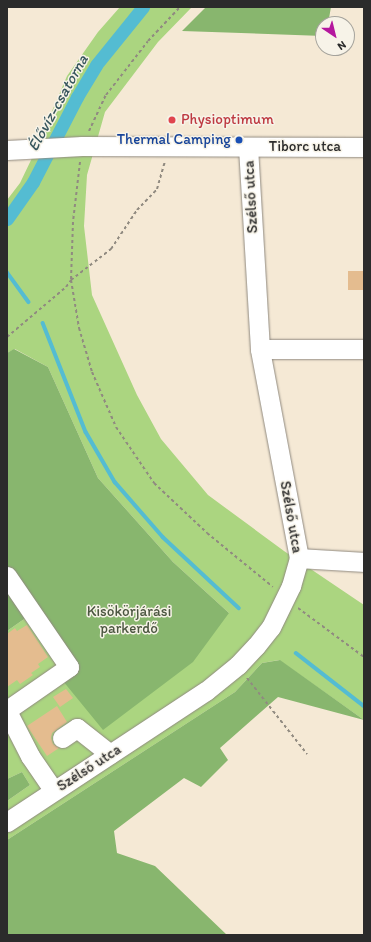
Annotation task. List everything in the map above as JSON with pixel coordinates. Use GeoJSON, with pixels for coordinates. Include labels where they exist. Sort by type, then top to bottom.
{"type":"FeatureCollection","features":[{"type":"Feature","properties":{"kind":"street","name":"Tiborc utca"},"geometry":{"type":"LineString","coordinates":[[7,150],[77,147],[364,147]]}},
{"type":"Feature","properties":{"kind":"street","name":"Szélső utca"},"geometry":{"type":"LineString","coordinates":[[7,822],[206,691],[238,665],[256,646],[271,627],[286,598],[299,558],[260,349],[248,147]]}},
{"type":"Feature","properties":{"kind":"street"},"geometry":{"type":"LineString","coordinates":[[260,349],[364,349]]}},
{"type":"Feature","properties":{"kind":"street"},"geometry":{"type":"LineString","coordinates":[[299,558],[364,562]]}},
{"type":"Feature","properties":{"kind":"street"},"geometry":{"type":"LineString","coordinates":[[7,576],[69,667],[7,711],[30,756],[54,791]]}},
{"type":"Feature","properties":{"kind":"street"},"geometry":{"type":"LineString","coordinates":[[62,738],[77,728],[110,754]]}},
{"type":"Feature","properties":{"kind":"street"},"geometry":{"type":"LineString","coordinates":[[7,732],[30,756]]}},
{"type":"Feature","properties":{"kind":"path"},"geometry":{"type":"LineString","coordinates":[[180,7],[148,40],[106,95],[77,147],[72,222],[71,280],[79,328],[92,372],[116,427],[154,483],[206,533],[286,598],[364,657]]}},
{"type":"Feature","properties":{"kind":"path"},"geometry":{"type":"LineString","coordinates":[[7,337],[66,287],[71,280],[111,249],[137,210],[157,189],[168,147]]}},
{"type":"Feature","properties":{"kind":"path"},"geometry":{"type":"LineString","coordinates":[[238,665],[267,705],[307,754]]}},
{"type":"Feature","properties":{"kind":"green space"},"geometry":{"type":"Polygon","coordinates":[[[120,7],[192,7],[158,42],[105,112],[87,175],[84,226],[92,295],[137,395],[161,439],[208,495],[284,551],[364,605],[364,720],[279,660],[262,663],[235,692],[7,840],[7,801],[30,785],[22,772],[7,779],[7,631],[37,610],[229,613],[173,562],[98,478],[48,367],[15,349],[7,353],[7,200],[20,183],[67,76],[98,32],[120,7]]]}},
{"type":"Feature","properties":{"kind":"green space"},"geometry":{"type":"Polygon","coordinates":[[[206,7],[331,7],[329,16],[315,16],[315,36],[182,31],[206,7]]]}},
{"type":"Feature","properties":{"kind":"green space","name":"Kisökörjárási parkerdő"},"geometry":{"type":"Polygon","coordinates":[[[14,349],[48,367],[98,478],[173,562],[229,613],[193,662],[103,730],[63,681],[37,610],[7,631],[7,353],[14,349]]]}},
{"type":"Feature","properties":{"kind":"green space"},"geometry":{"type":"Polygon","coordinates":[[[280,660],[364,720],[278,697],[220,748],[228,760],[201,787],[184,778],[114,831],[117,853],[155,866],[227,935],[7,935],[7,840],[235,692],[262,663],[280,660]]]}},
{"type":"Feature","properties":{"kind":"green space"},"geometry":{"type":"Polygon","coordinates":[[[22,772],[30,785],[7,801],[7,779],[22,772]]]}},
{"type":"Feature","properties":{"kind":"building"},"geometry":{"type":"Polygon","coordinates":[[[348,271],[364,271],[364,290],[348,290],[348,271]]]}},
{"type":"Feature","properties":{"kind":"building"},"geometry":{"type":"Polygon","coordinates":[[[27,625],[48,657],[38,664],[40,667],[31,673],[33,675],[20,684],[17,680],[7,687],[7,634],[15,628],[17,631],[27,625]]]}},
{"type":"Feature","properties":{"kind":"building"},"geometry":{"type":"Polygon","coordinates":[[[66,689],[73,698],[60,707],[53,697],[66,689]]]}},
{"type":"Feature","properties":{"kind":"building"},"geometry":{"type":"Polygon","coordinates":[[[57,706],[67,722],[52,733],[51,738],[53,744],[59,748],[47,756],[27,726],[57,706]]]}},
{"type":"Feature","properties":{"kind":"waterway","name":"Élővíz-csatorna"},"geometry":{"type":"LineString","coordinates":[[7,219],[33,182],[77,97],[96,65],[143,7]]}},
{"type":"Feature","properties":{"kind":"waterway"},"geometry":{"type":"LineString","coordinates":[[7,272],[29,302]]}},
{"type":"Feature","properties":{"kind":"waterway"},"geometry":{"type":"LineString","coordinates":[[43,323],[86,432],[115,482],[163,537],[239,608]]}},
{"type":"Feature","properties":{"kind":"waterway"},"geometry":{"type":"LineString","coordinates":[[296,653],[364,706]]}},
{"type":"Feature","properties":{"kind":"place","name":"Physioptimum"},"geometry":{"type":"Point","coordinates":[172,120]}},
{"type":"Feature","properties":{"kind":"place","name":"Thermal Camping"},"geometry":{"type":"Point","coordinates":[239,140]}}]}
